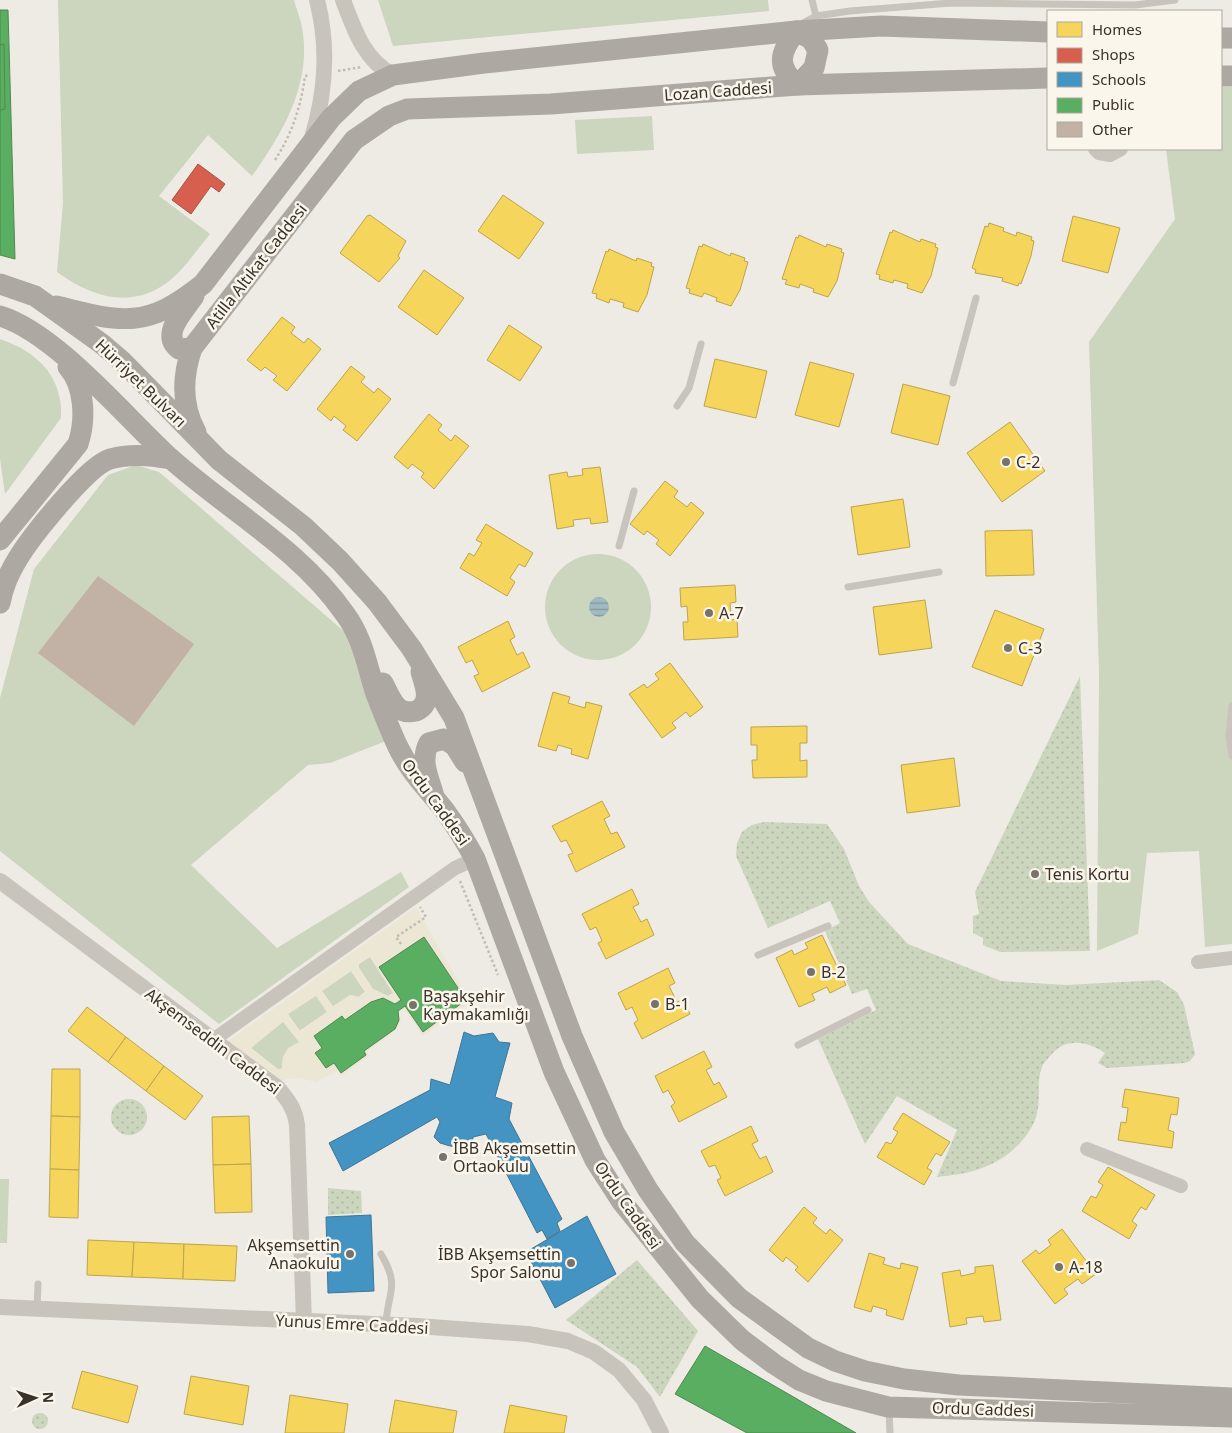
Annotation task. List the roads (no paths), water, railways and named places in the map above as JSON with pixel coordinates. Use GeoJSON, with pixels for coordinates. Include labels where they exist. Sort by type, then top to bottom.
{"type":"FeatureCollection","features":[{"type":"Feature","properties":{"kind":"main road"},"geometry":{"type":"LineString","coordinates":[[385,70],[484,63],[796,31],[881,26],[1047,32]]}},
{"type":"Feature","properties":{"kind":"main road"},"geometry":{"type":"LineString","coordinates":[[796,31],[811,39],[818,50],[814,68],[798,85],[790,78],[782,60],[784,48],[796,31]]}},
{"type":"Feature","properties":{"kind":"main road","name":"Atilla Altıkat Caddesi"},"geometry":{"type":"LineString","coordinates":[[44,303],[115,320],[128,320],[163,310],[182,301],[203,284],[310,143],[346,101],[372,83],[385,70]]}},
{"type":"Feature","properties":{"kind":"main road","name":"Lozan Caddesi"},"geometry":{"type":"LineString","coordinates":[[389,116],[407,110],[551,104],[798,85],[946,79],[1047,78]]}},
{"type":"Feature","properties":{"kind":"main road","name":"Atilla Altıkat Caddesi"},"geometry":{"type":"LineString","coordinates":[[201,443],[188,414],[185,398],[186,368],[192,348],[354,140],[389,116]]}},
{"type":"Feature","properties":{"kind":"main road","name":"Hürriyet Bulvarı"},"geometry":{"type":"LineString","coordinates":[[1,284],[22,291],[44,303],[102,344],[123,362],[201,443]]}},
{"type":"Feature","properties":{"kind":"main road"},"geometry":{"type":"LineString","coordinates":[[192,348],[179,350],[172,343],[172,332],[174,325],[203,284]]}},
{"type":"Feature","properties":{"kind":"main road","name":"Hürriyet Bulvarı"},"geometry":{"type":"LineString","coordinates":[[0,316],[26,326],[43,339],[81,372],[171,459]]}},
{"type":"Feature","properties":{"kind":"main road"},"geometry":{"type":"LineString","coordinates":[[0,540],[66,460],[78,444],[81,435],[83,406],[74,374],[43,339]]}},
{"type":"Feature","properties":{"kind":"main road","name":"Ordu Caddesi"},"geometry":{"type":"LineString","coordinates":[[201,443],[302,526],[340,561],[377,602],[412,649],[454,718],[572,1036],[614,1132],[648,1190],[685,1243],[739,1298],[808,1348],[842,1363],[894,1377],[959,1385],[1227,1396]]}},
{"type":"Feature","properties":{"kind":"main road"},"geometry":{"type":"LineString","coordinates":[[0,603],[8,575],[18,558],[83,479],[96,466],[109,459],[131,455],[171,459]]}},
{"type":"Feature","properties":{"kind":"main road","name":"Ordu Caddesi"},"geometry":{"type":"LineString","coordinates":[[171,459],[301,564],[333,598],[360,638],[376,694],[398,748],[412,772],[460,832],[475,859],[554,1072],[595,1160],[622,1202],[700,1300],[742,1340],[800,1380],[826,1391],[888,1407],[1232,1417]]}},
{"type":"Feature","properties":{"kind":"main road"},"geometry":{"type":"LineString","coordinates":[[360,638],[395,705],[401,710],[409,712],[423,706],[427,698],[426,688],[412,649]]}},
{"type":"Feature","properties":{"kind":"main road"},"geometry":{"type":"LineString","coordinates":[[434,798],[424,762],[424,752],[429,743],[444,739],[454,746],[485,798]]}},
{"type":"Feature","properties":{"kind":"street","name":"Atilla Altıkat Caddesi"},"geometry":{"type":"LineString","coordinates":[[310,143],[320,112],[326,73],[325,45],[316,0]]}},
{"type":"Feature","properties":{"kind":"street"},"geometry":{"type":"LineString","coordinates":[[343,0],[354,30],[385,70]]}},
{"type":"Feature","properties":{"kind":"street"},"geometry":{"type":"LineString","coordinates":[[1096,150],[1099,153],[1110,156],[1119,150]]}},
{"type":"Feature","properties":{"kind":"street"},"geometry":{"type":"LineString","coordinates":[[213,1040],[455,868],[475,859]]}},
{"type":"Feature","properties":{"kind":"street","name":"Akşemseddin Caddesi"},"geometry":{"type":"LineString","coordinates":[[2,884],[278,1088],[295,1112],[304,1322]]}},
{"type":"Feature","properties":{"kind":"street"},"geometry":{"type":"LineString","coordinates":[[1198,962],[1232,958]]}},
{"type":"Feature","properties":{"kind":"street"},"geometry":{"type":"LineString","coordinates":[[1087,1150],[1181,1186]]}},
{"type":"Feature","properties":{"kind":"street","name":"Yunus Emre Caddesi"},"geometry":{"type":"LineString","coordinates":[[0,1307],[386,1325],[528,1334],[568,1341],[594,1352],[620,1370],[644,1400],[661,1433]]}},
{"type":"Feature","properties":{"kind":"lane"},"geometry":{"type":"LineString","coordinates":[[812,0],[816,16]]}},
{"type":"Feature","properties":{"kind":"lane"},"geometry":{"type":"LineString","coordinates":[[796,31],[799,25],[816,16],[951,3],[1135,5],[1175,0]]}},
{"type":"Feature","properties":{"kind":"lane"},"geometry":{"type":"LineString","coordinates":[[954,383],[976,298]]}},
{"type":"Feature","properties":{"kind":"lane"},"geometry":{"type":"LineString","coordinates":[[677,406],[689,388],[701,344]]}},
{"type":"Feature","properties":{"kind":"lane"},"geometry":{"type":"LineString","coordinates":[[619,546],[634,491]]}},
{"type":"Feature","properties":{"kind":"lane"},"geometry":{"type":"LineString","coordinates":[[848,587],[939,572]]}},
{"type":"Feature","properties":{"kind":"lane"},"geometry":{"type":"LineString","coordinates":[[1232,706],[1229,736],[1232,756]]}},
{"type":"Feature","properties":{"kind":"lane"},"geometry":{"type":"LineString","coordinates":[[758,956],[828,926]]}},
{"type":"Feature","properties":{"kind":"lane"},"geometry":{"type":"LineString","coordinates":[[798,1045],[868,1010]]}},
{"type":"Feature","properties":{"kind":"lane"},"geometry":{"type":"LineString","coordinates":[[381,1254],[388,1266],[393,1292],[386,1311],[386,1325]]}},
{"type":"Feature","properties":{"kind":"lane"},"geometry":{"type":"LineString","coordinates":[[37,1308],[38,1284]]}},
{"type":"Feature","properties":{"kind":"lane"},"geometry":{"type":"LineString","coordinates":[[888,1407],[890,1433]]}},
{"type":"Feature","properties":{"kind":"water"},"geometry":{"type":"Polygon","coordinates":[[[595,597],[603,597],[609,603],[609,611],[603,617],[595,617],[589,611],[589,603],[595,597]]]}},
{"type":"Feature","properties":{"kind":"place","name":"C-2"},"geometry":{"type":"Point","coordinates":[1006,462]}},
{"type":"Feature","properties":{"kind":"place","name":"A-7"},"geometry":{"type":"Point","coordinates":[709,613]}},
{"type":"Feature","properties":{"kind":"place","name":"C-3"},"geometry":{"type":"Point","coordinates":[1008,648]}},
{"type":"Feature","properties":{"kind":"place","name":"Tenis Kortu"},"geometry":{"type":"Point","coordinates":[1035,874]}},
{"type":"Feature","properties":{"kind":"place","name":"B-2"},"geometry":{"type":"Point","coordinates":[811,972]}},
{"type":"Feature","properties":{"kind":"place","name":"B-1"},"geometry":{"type":"Point","coordinates":[655,1004]}},
{"type":"Feature","properties":{"kind":"place","name":"Başakşehir Kaymakamlığı"},"geometry":{"type":"Point","coordinates":[413,1005]}},
{"type":"Feature","properties":{"kind":"place","name":"İBB Akşemsettin Ortaokulu"},"geometry":{"type":"Point","coordinates":[443,1157]}},
{"type":"Feature","properties":{"kind":"place","name":"Akşemsettin Anaokulu"},"geometry":{"type":"Point","coordinates":[350,1254]}},
{"type":"Feature","properties":{"kind":"place","name":"İBB Akşemsettin Spor Salonu"},"geometry":{"type":"Point","coordinates":[571,1263]}},
{"type":"Feature","properties":{"kind":"place","name":"A-18"},"geometry":{"type":"Point","coordinates":[1059,1267]}}]}
